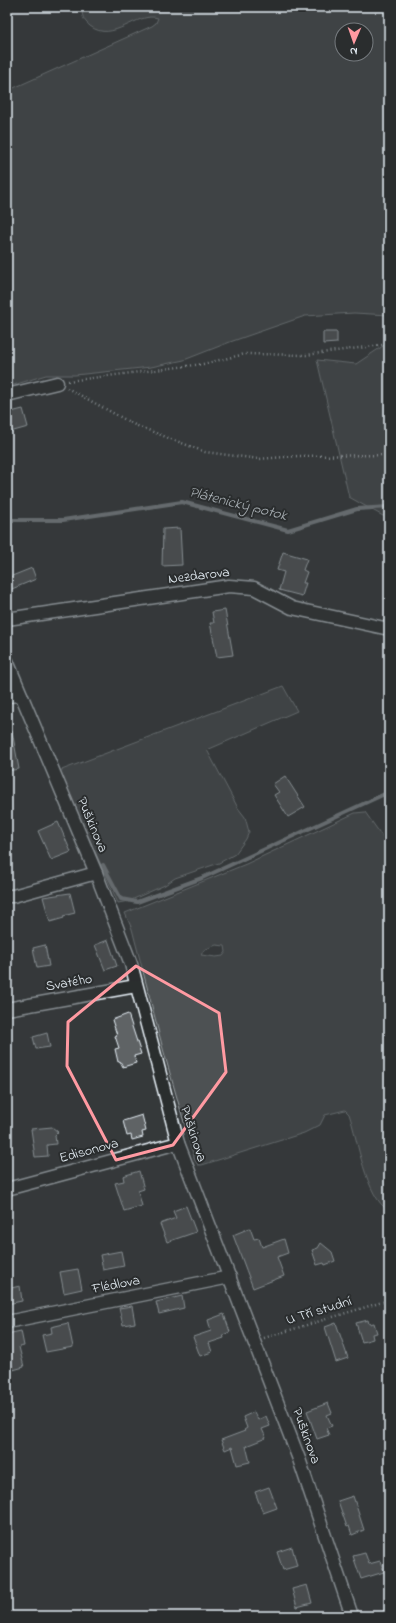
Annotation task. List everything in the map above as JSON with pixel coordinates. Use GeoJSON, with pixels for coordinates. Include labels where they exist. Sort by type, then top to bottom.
{"type":"FeatureCollection","features":[{"type":"Feature","properties":{"kind":"street"},"geometry":{"type":"LineString","coordinates":[[7,395],[57,383]]}},
{"type":"Feature","properties":{"kind":"street","name":"Nezdarova"},"geometry":{"type":"LineString","coordinates":[[7,620],[229,586],[254,588],[292,608],[389,629]]}},
{"type":"Feature","properties":{"kind":"street","name":"Puškinova"},"geometry":{"type":"LineString","coordinates":[[7,661],[96,873],[131,964],[178,1143],[299,1459],[352,1616]]}},
{"type":"Feature","properties":{"kind":"street"},"geometry":{"type":"LineString","coordinates":[[7,696],[21,695]]}},
{"type":"Feature","properties":{"kind":"street"},"geometry":{"type":"LineString","coordinates":[[7,896],[13,896],[96,873]]}},
{"type":"Feature","properties":{"kind":"street","name":"Svatého"},"geometry":{"type":"LineString","coordinates":[[7,1009],[136,986]]}},
{"type":"Feature","properties":{"kind":"street","name":"Edisonova"},"geometry":{"type":"LineString","coordinates":[[7,1189],[178,1143]]}},
{"type":"Feature","properties":{"kind":"street","name":"Flédlova"},"geometry":{"type":"LineString","coordinates":[[7,1322],[230,1278]]}},
{"type":"Feature","properties":{"kind":"path"},"geometry":{"type":"LineString","coordinates":[[57,383],[203,364],[245,354],[306,355],[389,344]]}},
{"type":"Feature","properties":{"kind":"path"},"geometry":{"type":"LineString","coordinates":[[57,383],[135,425],[205,452],[259,459],[298,456],[389,455]]}},
{"type":"Feature","properties":{"kind":"path","name":"U Tří studní"},"geometry":{"type":"LineString","coordinates":[[254,1341],[389,1300]]}},
{"type":"Feature","properties":{"kind":"highlighted area"},"geometry":{"type":"Polygon","coordinates":[[[136,966],[219,1013],[226,1072],[173,1145],[116,1160],[67,1066],[68,1022],[136,966]]]}},
{"type":"Feature","properties":{"kind":"shaded area"},"geometry":{"type":"Polygon","coordinates":[[[82,7],[389,7],[389,315],[354,313],[305,316],[184,360],[151,367],[75,375],[46,375],[7,387],[7,91],[152,26],[156,23],[158,18],[150,17],[116,30],[99,31],[90,26],[83,18],[82,7]]]}},
{"type":"Feature","properties":{"kind":"shaded area"},"geometry":{"type":"Polygon","coordinates":[[[389,342],[389,516],[383,516],[349,497],[317,360],[356,364],[389,342]]]}},
{"type":"Feature","properties":{"kind":"shaded area"},"geometry":{"type":"Polygon","coordinates":[[[283,686],[297,711],[207,750],[238,808],[245,817],[249,832],[246,839],[235,854],[219,863],[175,878],[165,885],[129,901],[118,903],[59,771],[283,686]]]}},
{"type":"Feature","properties":{"kind":"shaded area"},"geometry":{"type":"Polygon","coordinates":[[[365,812],[389,846],[389,1211],[381,1204],[368,1181],[349,1114],[345,1110],[325,1115],[320,1125],[304,1133],[198,1165],[195,1161],[163,1049],[132,929],[125,913],[246,864],[355,813],[365,812]],[[216,945],[204,950],[201,955],[216,957],[223,956],[226,952],[225,946],[216,945]]]}},
{"type":"Feature","properties":{"kind":"building"},"geometry":{"type":"Polygon","coordinates":[[[323,332],[337,332],[337,343],[323,344],[323,332]]]}},
{"type":"Feature","properties":{"kind":"building"},"geometry":{"type":"Polygon","coordinates":[[[23,409],[28,427],[10,432],[7,422],[7,413],[23,409]]]}},
{"type":"Feature","properties":{"kind":"building"},"geometry":{"type":"Polygon","coordinates":[[[180,528],[182,565],[162,566],[163,529],[180,528]]]}},
{"type":"Feature","properties":{"kind":"building"},"geometry":{"type":"Polygon","coordinates":[[[283,552],[307,559],[303,570],[307,572],[303,583],[306,583],[302,596],[279,590],[284,572],[277,570],[283,552]]]}},
{"type":"Feature","properties":{"kind":"building"},"geometry":{"type":"Polygon","coordinates":[[[32,568],[36,579],[7,591],[7,578],[32,568]]]}},
{"type":"Feature","properties":{"kind":"building"},"geometry":{"type":"Polygon","coordinates":[[[225,610],[233,655],[217,657],[210,623],[214,623],[212,612],[225,610]]]}},
{"type":"Feature","properties":{"kind":"building"},"geometry":{"type":"Polygon","coordinates":[[[7,731],[12,731],[19,769],[7,771],[7,731]]]}},
{"type":"Feature","properties":{"kind":"building"},"geometry":{"type":"Polygon","coordinates":[[[285,776],[305,807],[288,817],[274,795],[279,792],[273,784],[285,776]]]}},
{"type":"Feature","properties":{"kind":"building"},"geometry":{"type":"Polygon","coordinates":[[[58,822],[71,852],[51,860],[38,831],[58,822]]]}},
{"type":"Feature","properties":{"kind":"building"},"geometry":{"type":"Polygon","coordinates":[[[70,893],[75,913],[63,916],[64,918],[50,922],[43,897],[70,893]]]}},
{"type":"Feature","properties":{"kind":"building"},"geometry":{"type":"Polygon","coordinates":[[[108,940],[117,966],[105,970],[95,945],[108,940]]]}},
{"type":"Feature","properties":{"kind":"building"},"geometry":{"type":"Polygon","coordinates":[[[45,945],[49,966],[37,968],[33,948],[45,945]]]}},
{"type":"Feature","properties":{"kind":"building"},"geometry":{"type":"Polygon","coordinates":[[[128,1014],[141,1054],[134,1056],[136,1063],[123,1067],[120,1061],[118,1062],[115,1049],[119,1048],[115,1036],[117,1035],[112,1020],[128,1014]]]}},
{"type":"Feature","properties":{"kind":"building"},"geometry":{"type":"Polygon","coordinates":[[[47,1033],[50,1047],[36,1049],[33,1037],[47,1033]]]}},
{"type":"Feature","properties":{"kind":"building"},"geometry":{"type":"Polygon","coordinates":[[[142,1115],[146,1131],[142,1132],[143,1137],[132,1140],[131,1135],[127,1136],[123,1121],[142,1115]]]}},
{"type":"Feature","properties":{"kind":"building"},"geometry":{"type":"Polygon","coordinates":[[[52,1127],[58,1132],[55,1135],[56,1144],[47,1145],[48,1156],[35,1157],[31,1129],[52,1127]]]}},
{"type":"Feature","properties":{"kind":"building"},"geometry":{"type":"Polygon","coordinates":[[[139,1171],[144,1189],[138,1191],[142,1206],[124,1211],[115,1183],[124,1181],[123,1176],[139,1171]]]}},
{"type":"Feature","properties":{"kind":"building"},"geometry":{"type":"Polygon","coordinates":[[[186,1206],[196,1232],[167,1242],[160,1224],[176,1218],[173,1211],[186,1206]]]}},
{"type":"Feature","properties":{"kind":"building"},"geometry":{"type":"Polygon","coordinates":[[[250,1228],[254,1239],[259,1238],[262,1247],[284,1239],[288,1253],[277,1257],[284,1276],[253,1288],[233,1235],[250,1228]]]}},
{"type":"Feature","properties":{"kind":"building"},"geometry":{"type":"Polygon","coordinates":[[[321,1243],[332,1252],[335,1261],[325,1265],[324,1263],[317,1265],[312,1250],[318,1248],[321,1243]]]}},
{"type":"Feature","properties":{"kind":"building"},"geometry":{"type":"Polygon","coordinates":[[[121,1251],[124,1266],[103,1270],[100,1255],[121,1251]]]}},
{"type":"Feature","properties":{"kind":"building"},"geometry":{"type":"Polygon","coordinates":[[[78,1269],[82,1289],[64,1293],[60,1272],[78,1269]]]}},
{"type":"Feature","properties":{"kind":"building"},"geometry":{"type":"Polygon","coordinates":[[[20,1286],[22,1301],[7,1304],[7,1289],[20,1286]]]}},
{"type":"Feature","properties":{"kind":"building"},"geometry":{"type":"Polygon","coordinates":[[[182,1296],[184,1308],[159,1314],[156,1302],[182,1296]]]}},
{"type":"Feature","properties":{"kind":"building"},"geometry":{"type":"Polygon","coordinates":[[[132,1306],[135,1323],[123,1325],[119,1308],[132,1306]]]}},
{"type":"Feature","properties":{"kind":"building"},"geometry":{"type":"Polygon","coordinates":[[[224,1314],[230,1332],[223,1335],[224,1338],[209,1343],[212,1352],[200,1356],[193,1337],[211,1331],[208,1320],[224,1314]]]}},
{"type":"Feature","properties":{"kind":"building"},"geometry":{"type":"Polygon","coordinates":[[[368,1320],[369,1324],[374,1323],[377,1333],[372,1334],[373,1339],[362,1342],[356,1323],[368,1320]]]}},
{"type":"Feature","properties":{"kind":"building"},"geometry":{"type":"Polygon","coordinates":[[[68,1323],[73,1347],[46,1352],[42,1335],[52,1333],[51,1327],[68,1323]]]}},
{"type":"Feature","properties":{"kind":"building"},"geometry":{"type":"Polygon","coordinates":[[[336,1323],[348,1358],[336,1362],[325,1327],[336,1323]]]}},
{"type":"Feature","properties":{"kind":"building"},"geometry":{"type":"Polygon","coordinates":[[[21,1331],[24,1346],[19,1347],[24,1367],[13,1370],[9,1351],[7,1351],[7,1334],[21,1331]]]}},
{"type":"Feature","properties":{"kind":"building"},"geometry":{"type":"Polygon","coordinates":[[[328,1403],[332,1413],[327,1415],[332,1426],[326,1428],[329,1435],[317,1439],[307,1411],[328,1403]]]}},
{"type":"Feature","properties":{"kind":"building"},"geometry":{"type":"Polygon","coordinates":[[[254,1412],[258,1420],[266,1416],[270,1426],[262,1429],[266,1438],[246,1446],[250,1462],[237,1465],[232,1447],[225,1450],[221,1440],[245,1431],[244,1430],[247,1428],[243,1417],[254,1412]]]}},
{"type":"Feature","properties":{"kind":"building"},"geometry":{"type":"Polygon","coordinates":[[[269,1487],[277,1508],[263,1513],[255,1492],[269,1487]]]}},
{"type":"Feature","properties":{"kind":"building"},"geometry":{"type":"Polygon","coordinates":[[[353,1496],[364,1530],[352,1535],[349,1526],[347,1527],[338,1501],[353,1496]]]}},
{"type":"Feature","properties":{"kind":"building"},"geometry":{"type":"Polygon","coordinates":[[[292,1547],[297,1566],[283,1570],[277,1552],[292,1547]]]}},
{"type":"Feature","properties":{"kind":"building"},"geometry":{"type":"Polygon","coordinates":[[[365,1553],[369,1564],[380,1561],[384,1572],[361,1579],[353,1556],[365,1553]]]}},
{"type":"Feature","properties":{"kind":"building"},"geometry":{"type":"Polygon","coordinates":[[[307,1585],[312,1603],[297,1607],[292,1589],[307,1585]]]}},
{"type":"Feature","properties":{"kind":"waterway","name":"Plátenický potok"},"geometry":{"type":"LineString","coordinates":[[7,520],[63,520],[182,502],[288,530],[357,509],[389,507]]}},
{"type":"Feature","properties":{"kind":"waterway"},"geometry":{"type":"LineString","coordinates":[[103,865],[121,899],[137,902],[202,878],[389,792]]}}]}
